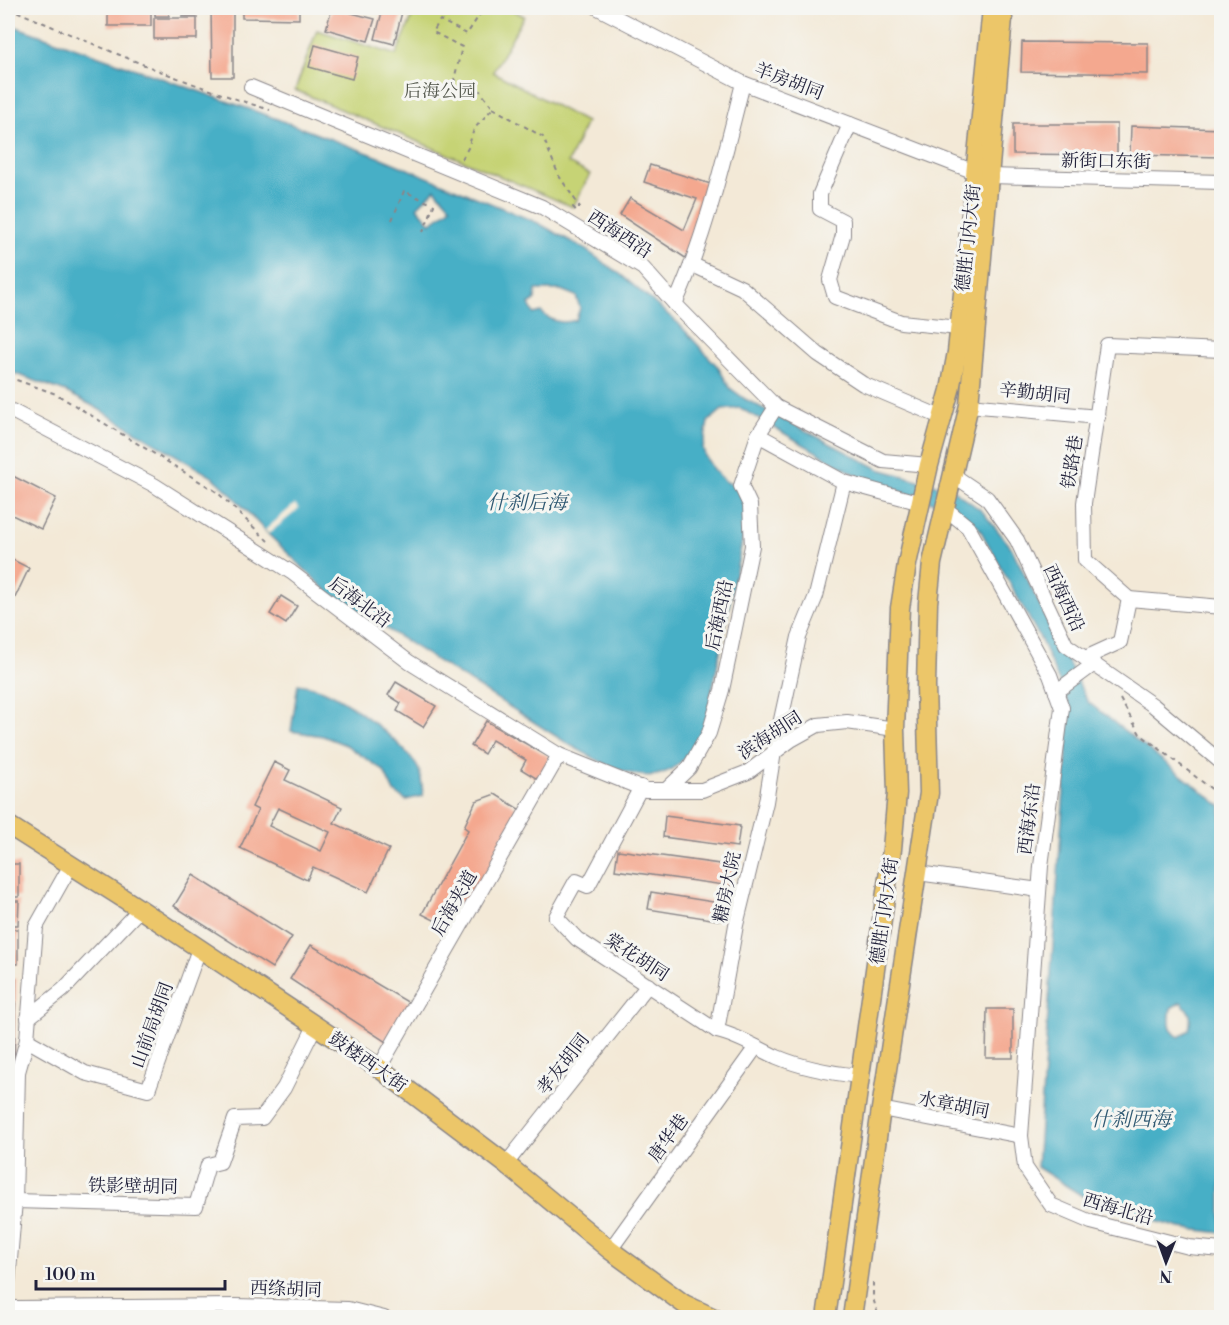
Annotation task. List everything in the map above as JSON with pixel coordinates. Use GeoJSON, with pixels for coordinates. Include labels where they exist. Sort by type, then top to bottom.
{"type":"FeatureCollection","features":[{"type":"Feature","properties":{"kind":"main road","name":"德胜门内大街"},"geometry":{"type":"LineString","coordinates":[[940,467],[969,405],[975,351],[992,8]]}},
{"type":"Feature","properties":{"kind":"main road","name":"德胜门内大街"},"geometry":{"type":"LineString","coordinates":[[852,1317],[929,793],[926,686],[928,603],[932,564],[946,509],[940,467],[943,417],[950,390],[1004,8]]}},
{"type":"Feature","properties":{"kind":"main road","name":"德胜门内大街"},"geometry":{"type":"LineString","coordinates":[[940,467],[975,351]]}},
{"type":"Feature","properties":{"kind":"main road"},"geometry":{"type":"LineString","coordinates":[[924,504],[940,467]]}},
{"type":"Feature","properties":{"kind":"main road","name":"德胜门内大街"},"geometry":{"type":"LineString","coordinates":[[924,504],[917,554],[915,638],[926,686]]}},
{"type":"Feature","properties":{"kind":"main road","name":"德胜门内大街"},"geometry":{"type":"LineString","coordinates":[[826,1317],[892,849],[897,793],[895,729],[900,608],[924,504]]}},
{"type":"Feature","properties":{"kind":"main road","name":"鼓楼西大街"},"geometry":{"type":"LineString","coordinates":[[8,825],[140,909],[379,1068],[506,1164],[610,1250],[684,1304],[714,1317]]}},
{"type":"Feature","properties":{"kind":"street","name":"羊房胡同"},"geometry":{"type":"LineString","coordinates":[[597,8],[743,83],[982,174]]}},
{"type":"Feature","properties":{"kind":"street"},"geometry":{"type":"LineString","coordinates":[[675,304],[693,264],[714,196],[743,83]]}},
{"type":"Feature","properties":{"kind":"street","name":"西海西沿"},"geometry":{"type":"LineString","coordinates":[[251,87],[542,207],[643,268],[776,408],[883,461],[940,467],[987,498],[1017,540],[1066,645],[1088,664],[1154,706],[1221,763]]}},
{"type":"Feature","properties":{"kind":"street"},"geometry":{"type":"LineString","coordinates":[[850,124],[820,194],[819,209],[843,222],[843,235],[830,280],[835,297],[901,322],[959,328]]}},
{"type":"Feature","properties":{"kind":"street","name":"新街口东街"},"geometry":{"type":"LineString","coordinates":[[982,174],[1221,182]]}},
{"type":"Feature","properties":{"kind":"street"},"geometry":{"type":"LineString","coordinates":[[693,264],[742,288],[818,354],[863,384],[943,417]]}},
{"type":"Feature","properties":{"kind":"street","name":"铁路巷"},"geometry":{"type":"LineString","coordinates":[[1129,599],[1085,560],[1084,503],[1107,345],[1221,350]]}},
{"type":"Feature","properties":{"kind":"street","name":"辛勤胡同"},"geometry":{"type":"LineString","coordinates":[[969,405],[1098,417]]}},
{"type":"Feature","properties":{"kind":"street","name":"后海西沿"},"geometry":{"type":"LineString","coordinates":[[667,789],[689,768],[709,733],[722,690],[752,546],[750,505],[741,486],[758,435],[776,408]]}},
{"type":"Feature","properties":{"kind":"street","name":"后海北沿"},"geometry":{"type":"LineString","coordinates":[[8,409],[154,485],[291,572],[409,662],[559,755],[646,790],[702,790]]}},
{"type":"Feature","properties":{"kind":"street"},"geometry":{"type":"LineString","coordinates":[[758,435],[844,482],[924,504]]}},
{"type":"Feature","properties":{"kind":"street","name":"糖房大院"},"geometry":{"type":"LineString","coordinates":[[717,1031],[736,925],[766,802],[774,752],[800,637],[816,596],[844,482]]}},
{"type":"Feature","properties":{"kind":"street","name":"西海东沿"},"geometry":{"type":"LineString","coordinates":[[946,509],[968,527],[1050,675],[1058,691],[1062,708],[1039,890],[1021,1136],[1025,1167]]}},
{"type":"Feature","properties":{"kind":"street"},"geometry":{"type":"LineString","coordinates":[[1058,691],[1088,664],[1120,642],[1129,599],[1221,607]]}},
{"type":"Feature","properties":{"kind":"street","name":"滨海胡同"},"geometry":{"type":"LineString","coordinates":[[702,790],[748,772],[791,740],[818,725],[847,722],[895,729]]}},
{"type":"Feature","properties":{"kind":"street","name":"后海夹道"},"geometry":{"type":"LineString","coordinates":[[379,1068],[559,755]]}},
{"type":"Feature","properties":{"kind":"street","name":"棠花胡同"},"geometry":{"type":"LineString","coordinates":[[641,788],[588,886],[576,880],[556,917],[577,939],[717,1031],[730,1034],[779,1058],[826,1072],[859,1076]]}},
{"type":"Feature","properties":{"kind":"street"},"geometry":{"type":"LineString","coordinates":[[8,1283],[15,1201],[18,1072],[27,1040],[36,927],[71,865]]}},
{"type":"Feature","properties":{"kind":"street"},"geometry":{"type":"LineString","coordinates":[[918,873],[1039,890]]}},
{"type":"Feature","properties":{"kind":"street"},"geometry":{"type":"LineString","coordinates":[[28,1018],[63,990],[140,909]]}},
{"type":"Feature","properties":{"kind":"street","name":"山前局胡同"},"geometry":{"type":"LineString","coordinates":[[27,1040],[85,1073],[148,1090],[199,949]]}},
{"type":"Feature","properties":{"kind":"street","name":"孝友胡同"},"geometry":{"type":"LineString","coordinates":[[506,1164],[648,985]]}},
{"type":"Feature","properties":{"kind":"street","name":"铁影壁胡同"},"geometry":{"type":"LineString","coordinates":[[15,1201],[196,1206],[208,1164],[220,1162],[235,1119],[262,1118],[284,1088],[315,1026]]}},
{"type":"Feature","properties":{"kind":"street","name":"唐华巷"},"geometry":{"type":"LineString","coordinates":[[610,1250],[756,1047]]}},
{"type":"Feature","properties":{"kind":"street","name":"水章胡同"},"geometry":{"type":"LineString","coordinates":[[881,1109],[1021,1136]]}},
{"type":"Feature","properties":{"kind":"street","name":"西海北沿"},"geometry":{"type":"LineString","coordinates":[[1025,1167],[1051,1205],[1091,1222],[1189,1247],[1221,1250]]}},
{"type":"Feature","properties":{"kind":"street","name":"西绦胡同"},"geometry":{"type":"LineString","coordinates":[[8,1312],[15,1308],[236,1306],[348,1309],[384,1317]]}},
{"type":"Feature","properties":{"kind":"path"},"geometry":{"type":"LineString","coordinates":[[9,8],[155,71],[214,93],[276,112]]}},
{"type":"Feature","properties":{"kind":"path"},"geometry":{"type":"LineString","coordinates":[[484,8],[467,34],[440,20],[433,32],[462,47],[454,80],[480,91],[492,108],[543,137],[559,176],[580,207],[573,207],[579,215]]}},
{"type":"Feature","properties":{"kind":"path"},"geometry":{"type":"LineString","coordinates":[[455,172],[468,148],[474,129],[492,108]]}},
{"type":"Feature","properties":{"kind":"path"},"geometry":{"type":"LineString","coordinates":[[392,220],[404,191],[434,205],[423,232]]}},
{"type":"Feature","properties":{"kind":"path"},"geometry":{"type":"LineString","coordinates":[[8,377],[56,394],[217,492],[273,546]]}},
{"type":"Feature","properties":{"kind":"path"},"geometry":{"type":"LineString","coordinates":[[1119,698],[1140,734],[1221,797]]}},
{"type":"Feature","properties":{"kind":"green space","name":"后海公园"},"geometry":{"type":"Polygon","coordinates":[[[416,8],[508,8],[524,16],[493,72],[586,122],[568,163],[590,174],[573,207],[295,90],[317,30],[396,55],[416,8]]]}},
{"type":"Feature","properties":{"kind":"green space"},"geometry":{"type":"Polygon","coordinates":[[[236,1306],[384,1318],[8,1318],[8,1312],[236,1306]]]}},
{"type":"Feature","properties":{"kind":"water","name":"什刹后海"},"geometry":{"type":"Polygon","coordinates":[[[8,24],[379,157],[538,223],[583,248],[620,274],[678,323],[718,367],[730,388],[745,399],[879,469],[953,490],[982,511],[1011,547],[1088,702],[1221,806],[1221,1233],[1180,1228],[1095,1204],[1037,1167],[1070,707],[1040,638],[978,526],[957,510],[867,481],[740,408],[722,410],[708,422],[703,448],[705,456],[713,469],[726,482],[736,485],[746,506],[743,537],[707,717],[698,740],[684,760],[664,773],[639,775],[612,767],[570,745],[328,592],[214,478],[95,407],[66,392],[8,371],[8,24]],[[435,189],[417,207],[431,223],[451,207],[435,189]],[[536,290],[535,300],[529,304],[534,314],[541,312],[557,321],[576,320],[580,308],[576,296],[561,290],[536,290]],[[1181,1002],[1171,1008],[1171,1028],[1179,1037],[1189,1030],[1190,1014],[1181,1002]]]}},
{"type":"Feature","properties":{"kind":"water"},"geometry":{"type":"Polygon","coordinates":[[[298,684],[317,688],[342,700],[387,734],[418,768],[423,796],[406,800],[394,792],[384,771],[346,745],[323,736],[291,731],[298,684]]]}},
{"type":"Feature","properties":{"kind":"pier"},"geometry":{"type":"Polygon","coordinates":[[[295,504],[299,509],[268,534],[265,530],[295,504]]]}},
{"type":"Feature","properties":{"kind":"building"},"geometry":{"type":"Polygon","coordinates":[[[108,8],[151,8],[151,26],[108,26],[108,8]]]}},
{"type":"Feature","properties":{"kind":"building"},"geometry":{"type":"Polygon","coordinates":[[[155,8],[169,8],[169,16],[155,16],[155,8]]]}},
{"type":"Feature","properties":{"kind":"building"},"geometry":{"type":"Polygon","coordinates":[[[184,8],[198,8],[197,16],[183,16],[184,8]]]}},
{"type":"Feature","properties":{"kind":"building"},"geometry":{"type":"Polygon","coordinates":[[[211,8],[233,8],[233,77],[212,77],[211,8]]]}},
{"type":"Feature","properties":{"kind":"building"},"geometry":{"type":"Polygon","coordinates":[[[242,8],[299,8],[299,19],[242,18],[242,8]]]}},
{"type":"Feature","properties":{"kind":"building"},"geometry":{"type":"Polygon","coordinates":[[[332,8],[375,19],[368,41],[326,29],[332,8]]]}},
{"type":"Feature","properties":{"kind":"building"},"geometry":{"type":"Polygon","coordinates":[[[383,8],[403,8],[394,44],[375,39],[383,8]]]}},
{"type":"Feature","properties":{"kind":"building"},"geometry":{"type":"Polygon","coordinates":[[[154,18],[197,18],[197,39],[154,39],[154,18]]]}},
{"type":"Feature","properties":{"kind":"building"},"geometry":{"type":"Polygon","coordinates":[[[1022,42],[1148,43],[1148,74],[1021,72],[1022,42]]]}},
{"type":"Feature","properties":{"kind":"building"},"geometry":{"type":"Polygon","coordinates":[[[315,45],[358,57],[352,79],[309,67],[315,45]]]}},
{"type":"Feature","properties":{"kind":"building"},"geometry":{"type":"Polygon","coordinates":[[[1013,124],[1117,124],[1117,155],[1013,154],[1013,124]]]}},
{"type":"Feature","properties":{"kind":"building"},"geometry":{"type":"Polygon","coordinates":[[[1131,126],[1222,129],[1222,157],[1130,155],[1131,126]]]}},
{"type":"Feature","properties":{"kind":"building"},"geometry":{"type":"Polygon","coordinates":[[[650,165],[714,185],[690,261],[620,215],[630,198],[684,230],[697,199],[644,182],[650,165]]]}},
{"type":"Feature","properties":{"kind":"building"},"geometry":{"type":"Polygon","coordinates":[[[9,474],[56,498],[41,529],[8,513],[9,474]]]}},
{"type":"Feature","properties":{"kind":"building"},"geometry":{"type":"Polygon","coordinates":[[[11,559],[29,568],[12,604],[8,602],[8,568],[11,559]]]}},
{"type":"Feature","properties":{"kind":"building"},"geometry":{"type":"Polygon","coordinates":[[[281,596],[297,606],[286,624],[270,614],[281,596]]]}},
{"type":"Feature","properties":{"kind":"building"},"geometry":{"type":"Polygon","coordinates":[[[396,682],[436,706],[423,727],[397,711],[401,703],[388,695],[396,682]]]}},
{"type":"Feature","properties":{"kind":"building"},"geometry":{"type":"Polygon","coordinates":[[[486,721],[551,758],[539,780],[521,769],[526,760],[492,740],[484,754],[471,746],[486,721]]]}},
{"type":"Feature","properties":{"kind":"building"},"geometry":{"type":"Polygon","coordinates":[[[274,762],[290,770],[285,780],[342,807],[334,823],[389,849],[368,892],[313,867],[307,880],[240,848],[258,810],[252,807],[274,762]],[[278,808],[269,826],[321,851],[330,832],[278,808]]]}},
{"type":"Feature","properties":{"kind":"building"},"geometry":{"type":"Polygon","coordinates":[[[495,794],[522,811],[454,930],[422,914],[468,830],[464,827],[476,801],[495,794]]]}},
{"type":"Feature","properties":{"kind":"building"},"geometry":{"type":"Polygon","coordinates":[[[665,816],[740,826],[737,847],[663,837],[665,816]]]}},
{"type":"Feature","properties":{"kind":"building"},"geometry":{"type":"Polygon","coordinates":[[[618,850],[734,866],[731,886],[615,870],[618,850]]]}},
{"type":"Feature","properties":{"kind":"building"},"geometry":{"type":"Polygon","coordinates":[[[8,864],[19,864],[19,897],[8,897],[8,864]]]}},
{"type":"Feature","properties":{"kind":"building"},"geometry":{"type":"Polygon","coordinates":[[[193,875],[292,937],[272,968],[174,906],[193,875]]]}},
{"type":"Feature","properties":{"kind":"building"},"geometry":{"type":"Polygon","coordinates":[[[651,892],[726,904],[723,921],[648,909],[651,892]]]}},
{"type":"Feature","properties":{"kind":"building"},"geometry":{"type":"Polygon","coordinates":[[[8,901],[19,901],[18,925],[8,925],[8,901]]]}},
{"type":"Feature","properties":{"kind":"building"},"geometry":{"type":"Polygon","coordinates":[[[8,929],[18,929],[18,964],[8,964],[8,929]]]}},
{"type":"Feature","properties":{"kind":"building"},"geometry":{"type":"Polygon","coordinates":[[[311,945],[411,1004],[389,1044],[290,979],[311,945]]]}},
{"type":"Feature","properties":{"kind":"building"},"geometry":{"type":"Polygon","coordinates":[[[8,979],[16,979],[14,1067],[8,1067],[8,979]]]}},
{"type":"Feature","properties":{"kind":"building"},"geometry":{"type":"Polygon","coordinates":[[[987,1009],[1013,1009],[1013,1058],[986,1058],[987,1009]]]}},
{"type":"Feature","properties":{"kind":"water label","name":"什刹西海"},"geometry":{"type":"Point","coordinates":[1131,1119]}}]}
